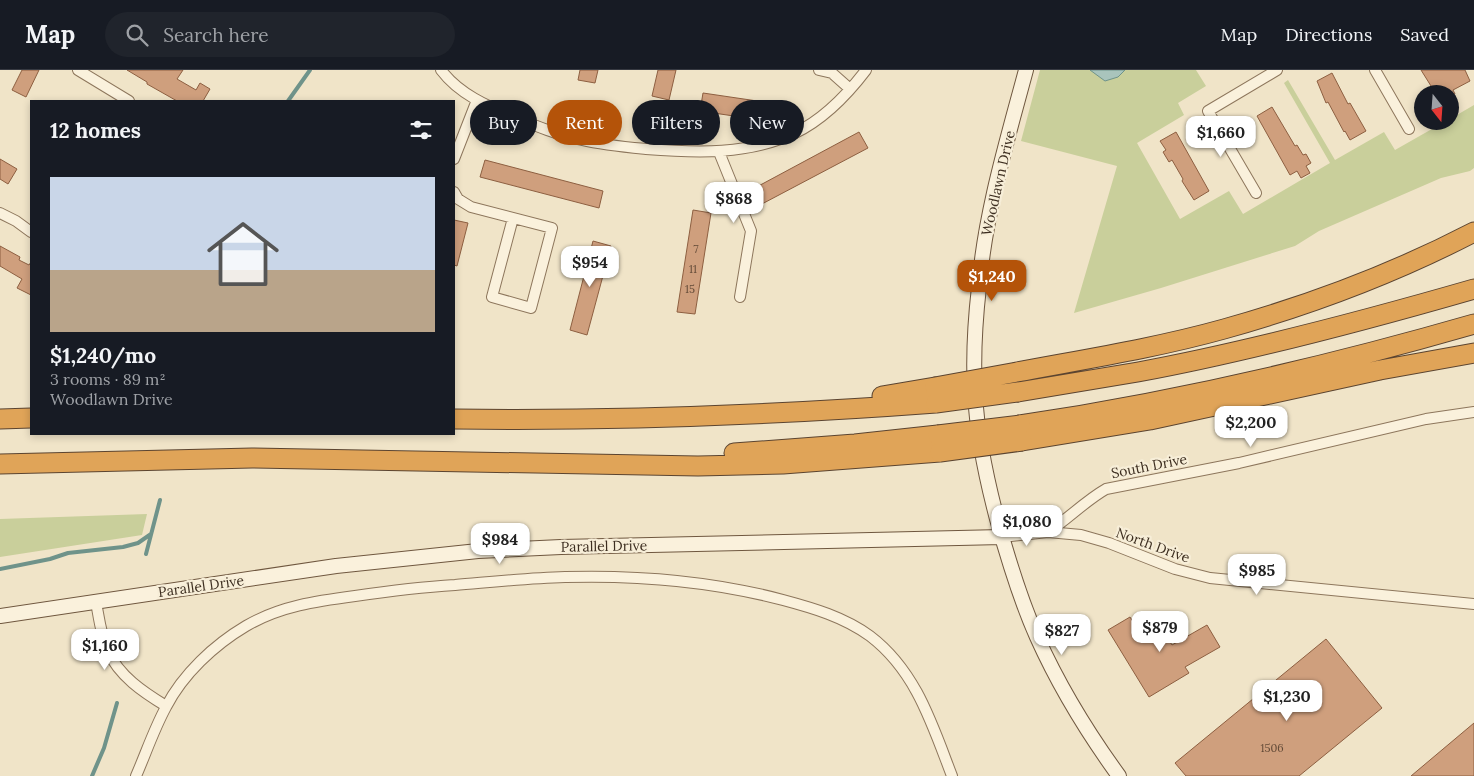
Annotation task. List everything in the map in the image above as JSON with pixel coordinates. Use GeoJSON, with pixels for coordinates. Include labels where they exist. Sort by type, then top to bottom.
{"type":"FeatureCollection","features":[{"type":"Feature","properties":{"kind":"highway"},"geometry":{"type":"LineString","coordinates":[[936,395],[1017,372],[1134,351],[1224,329],[1295,308],[1435,252],[1474,232]]}},
{"type":"Feature","properties":{"kind":"highway"},"geometry":{"type":"LineString","coordinates":[[455,419],[526,420],[747,414],[936,395],[1018,392],[1139,372],[1321,332],[1474,289]]}},
{"type":"Feature","properties":{"kind":"highway"},"geometry":{"type":"LineString","coordinates":[[1021,433],[1146,404],[1240,385],[1397,346],[1474,324]]}},
{"type":"Feature","properties":{"kind":"highway"},"geometry":{"type":"LineString","coordinates":[[0,464],[252,458],[516,463],[783,450],[855,444],[939,444],[1021,433],[1150,420],[1380,370],[1474,353]]}},
{"type":"Feature","properties":{"kind":"highway"},"geometry":{"type":"LineString","coordinates":[[0,419],[30,418]]}},
{"type":"Feature","properties":{"kind":"street"},"geometry":{"type":"LineString","coordinates":[[78,70],[127,100]]}},
{"type":"Feature","properties":{"kind":"street"},"geometry":{"type":"LineString","coordinates":[[441,70],[454,84],[477,100]]}},
{"type":"Feature","properties":{"kind":"street"},"geometry":{"type":"LineString","coordinates":[[819,70],[832,73],[850,89]]}},
{"type":"Feature","properties":{"kind":"street"},"geometry":{"type":"LineString","coordinates":[[537,126],[581,140],[683,152],[719,152],[756,146],[795,133],[823,115],[850,89],[866,70]]}},
{"type":"Feature","properties":{"kind":"street","name":"Woodlawn Drive"},"geometry":{"type":"LineString","coordinates":[[1026,70],[987,224],[975,337],[975,391],[978,430],[988,483],[1019,591],[1040,642],[1080,718],[1119,776]]}},
{"type":"Feature","properties":{"kind":"street"},"geometry":{"type":"LineString","coordinates":[[1256,193],[1208,111],[1277,70]]}},
{"type":"Feature","properties":{"kind":"street"},"geometry":{"type":"LineString","coordinates":[[1375,70],[1409,129]]}},
{"type":"Feature","properties":{"kind":"street"},"geometry":{"type":"LineString","coordinates":[[455,156],[470,118]]}},
{"type":"Feature","properties":{"kind":"street"},"geometry":{"type":"LineString","coordinates":[[719,152],[751,231],[740,297]]}},
{"type":"Feature","properties":{"kind":"street"},"geometry":{"type":"LineString","coordinates":[[455,194],[462,203],[552,228],[531,308],[492,297],[513,218]]}},
{"type":"Feature","properties":{"kind":"street"},"geometry":{"type":"LineString","coordinates":[[0,213],[30,231]]}},
{"type":"Feature","properties":{"kind":"street","name":"South Drive"},"geometry":{"type":"LineString","coordinates":[[1048,532],[1063,522],[1092,496],[1106,489],[1239,463],[1426,419],[1474,412]]}},
{"type":"Feature","properties":{"kind":"street","name":"North Drive"},"geometry":{"type":"LineString","coordinates":[[1002,537],[1048,532],[1082,535],[1109,543],[1175,569],[1210,578],[1474,604]]}},
{"type":"Feature","properties":{"kind":"street","name":"Parallel Drive"},"geometry":{"type":"LineString","coordinates":[[0,616],[336,566],[478,551],[561,547],[1002,537]]}},
{"type":"Feature","properties":{"kind":"street"},"geometry":{"type":"LineString","coordinates":[[136,776],[166,706],[184,680],[222,642],[246,626],[271,614],[297,605],[378,592],[565,577],[647,578],[726,588],[761,594],[810,608],[855,626],[891,655],[906,673],[925,707],[952,776]]}},
{"type":"Feature","properties":{"kind":"street"},"geometry":{"type":"LineString","coordinates":[[96,602],[102,634],[114,662],[148,696],[166,706]]}},
{"type":"Feature","properties":{"kind":"green space"},"geometry":{"type":"Polygon","coordinates":[[[1040,70],[1196,70],[1206,86],[1178,103],[1184,115],[1137,143],[1180,219],[1229,191],[1243,214],[1330,163],[1284,83],[1288,80],[1335,160],[1384,132],[1395,150],[1430,130],[1459,130],[1459,114],[1474,105],[1474,168],[1470,171],[1441,178],[1319,231],[1295,246],[1074,313],[1117,166],[1021,141],[1040,70]]]}},
{"type":"Feature","properties":{"kind":"green space"},"geometry":{"type":"Polygon","coordinates":[[[147,514],[142,535],[0,557],[0,519],[147,514]]]}},
{"type":"Feature","properties":{"kind":"water"},"geometry":{"type":"Polygon","coordinates":[[[1090,70],[1125,70],[1118,77],[1105,81],[1090,70]]]}},
{"type":"Feature","properties":{"kind":"building"},"geometry":{"type":"Polygon","coordinates":[[[22,70],[39,70],[26,97],[12,90],[22,70]]]}},
{"type":"Feature","properties":{"kind":"building"},"geometry":{"type":"Polygon","coordinates":[[[127,70],[183,70],[177,79],[196,90],[200,83],[210,89],[204,100],[175,100],[147,84],[147,82],[127,70]]]}},
{"type":"Feature","properties":{"kind":"building"},"geometry":{"type":"Polygon","coordinates":[[[580,70],[598,70],[595,83],[578,80],[580,70]]]}},
{"type":"Feature","properties":{"kind":"building"},"geometry":{"type":"Polygon","coordinates":[[[658,70],[676,70],[669,100],[652,96],[658,70]]]}},
{"type":"Feature","properties":{"kind":"building"},"geometry":{"type":"Polygon","coordinates":[[[1421,70],[1465,70],[1470,81],[1459,87],[1459,85],[1430,85],[1421,70]]]}},
{"type":"Feature","properties":{"kind":"building"},"geometry":{"type":"Polygon","coordinates":[[[1332,73],[1348,104],[1350,103],[1366,131],[1350,140],[1328,102],[1326,103],[1317,81],[1332,73]]]}},
{"type":"Feature","properties":{"kind":"building"},"geometry":{"type":"Polygon","coordinates":[[[703,93],[750,100],[730,100],[730,115],[720,114],[720,100],[702,100],[703,93]]]}},
{"type":"Feature","properties":{"kind":"building"},"geometry":{"type":"Polygon","coordinates":[[[1272,107],[1295,146],[1297,145],[1303,155],[1306,154],[1311,163],[1306,166],[1310,173],[1301,178],[1297,171],[1290,175],[1257,116],[1272,107]]]}},
{"type":"Feature","properties":{"kind":"building"},"geometry":{"type":"Polygon","coordinates":[[[859,132],[868,148],[760,205],[751,190],[859,132]]]}},
{"type":"Feature","properties":{"kind":"building"},"geometry":{"type":"Polygon","coordinates":[[[1176,132],[1209,191],[1194,200],[1172,160],[1169,162],[1163,152],[1166,150],[1160,141],[1176,132]]]}},
{"type":"Feature","properties":{"kind":"building"},"geometry":{"type":"Polygon","coordinates":[[[0,159],[17,169],[8,184],[0,179],[0,159]]]}},
{"type":"Feature","properties":{"kind":"building"},"geometry":{"type":"Polygon","coordinates":[[[485,160],[603,191],[599,208],[480,177],[485,160]]]}},
{"type":"Feature","properties":{"kind":"building"},"geometry":{"type":"Polygon","coordinates":[[[693,210],[711,213],[695,314],[677,312],[693,210]]]}},
{"type":"Feature","properties":{"kind":"building"},"geometry":{"type":"Polygon","coordinates":[[[455,220],[468,223],[457,266],[455,265],[455,220]]]}},
{"type":"Feature","properties":{"kind":"building"},"geometry":{"type":"Polygon","coordinates":[[[593,241],[611,246],[587,335],[570,330],[593,241]]]}},
{"type":"Feature","properties":{"kind":"building"},"geometry":{"type":"Polygon","coordinates":[[[0,246],[20,257],[19,260],[29,265],[30,264],[30,294],[17,288],[22,279],[0,266],[0,246]]]}},
{"type":"Feature","properties":{"kind":"building"},"geometry":{"type":"Polygon","coordinates":[[[1130,617],[1139,632],[1157,621],[1172,645],[1207,625],[1220,647],[1185,667],[1189,673],[1149,697],[1108,630],[1130,617]]]}},
{"type":"Feature","properties":{"kind":"building"},"geometry":{"type":"Polygon","coordinates":[[[1326,639],[1382,708],[1299,776],[1186,776],[1175,763],[1326,639]]]}},
{"type":"Feature","properties":{"kind":"building"},"geometry":{"type":"Polygon","coordinates":[[[1474,723],[1474,776],[1411,776],[1474,723]]]}},
{"type":"Feature","properties":{"kind":"waterway"},"geometry":{"type":"LineString","coordinates":[[289,100],[310,70]]}},
{"type":"Feature","properties":{"kind":"waterway"},"geometry":{"type":"LineString","coordinates":[[146,554],[160,500]]}},
{"type":"Feature","properties":{"kind":"waterway"},"geometry":{"type":"LineString","coordinates":[[0,569],[50,559],[68,553],[123,547],[138,543],[151,534]]}},
{"type":"Feature","properties":{"kind":"waterway"},"geometry":{"type":"LineString","coordinates":[[92,776],[104,748],[117,703]]}}]}
